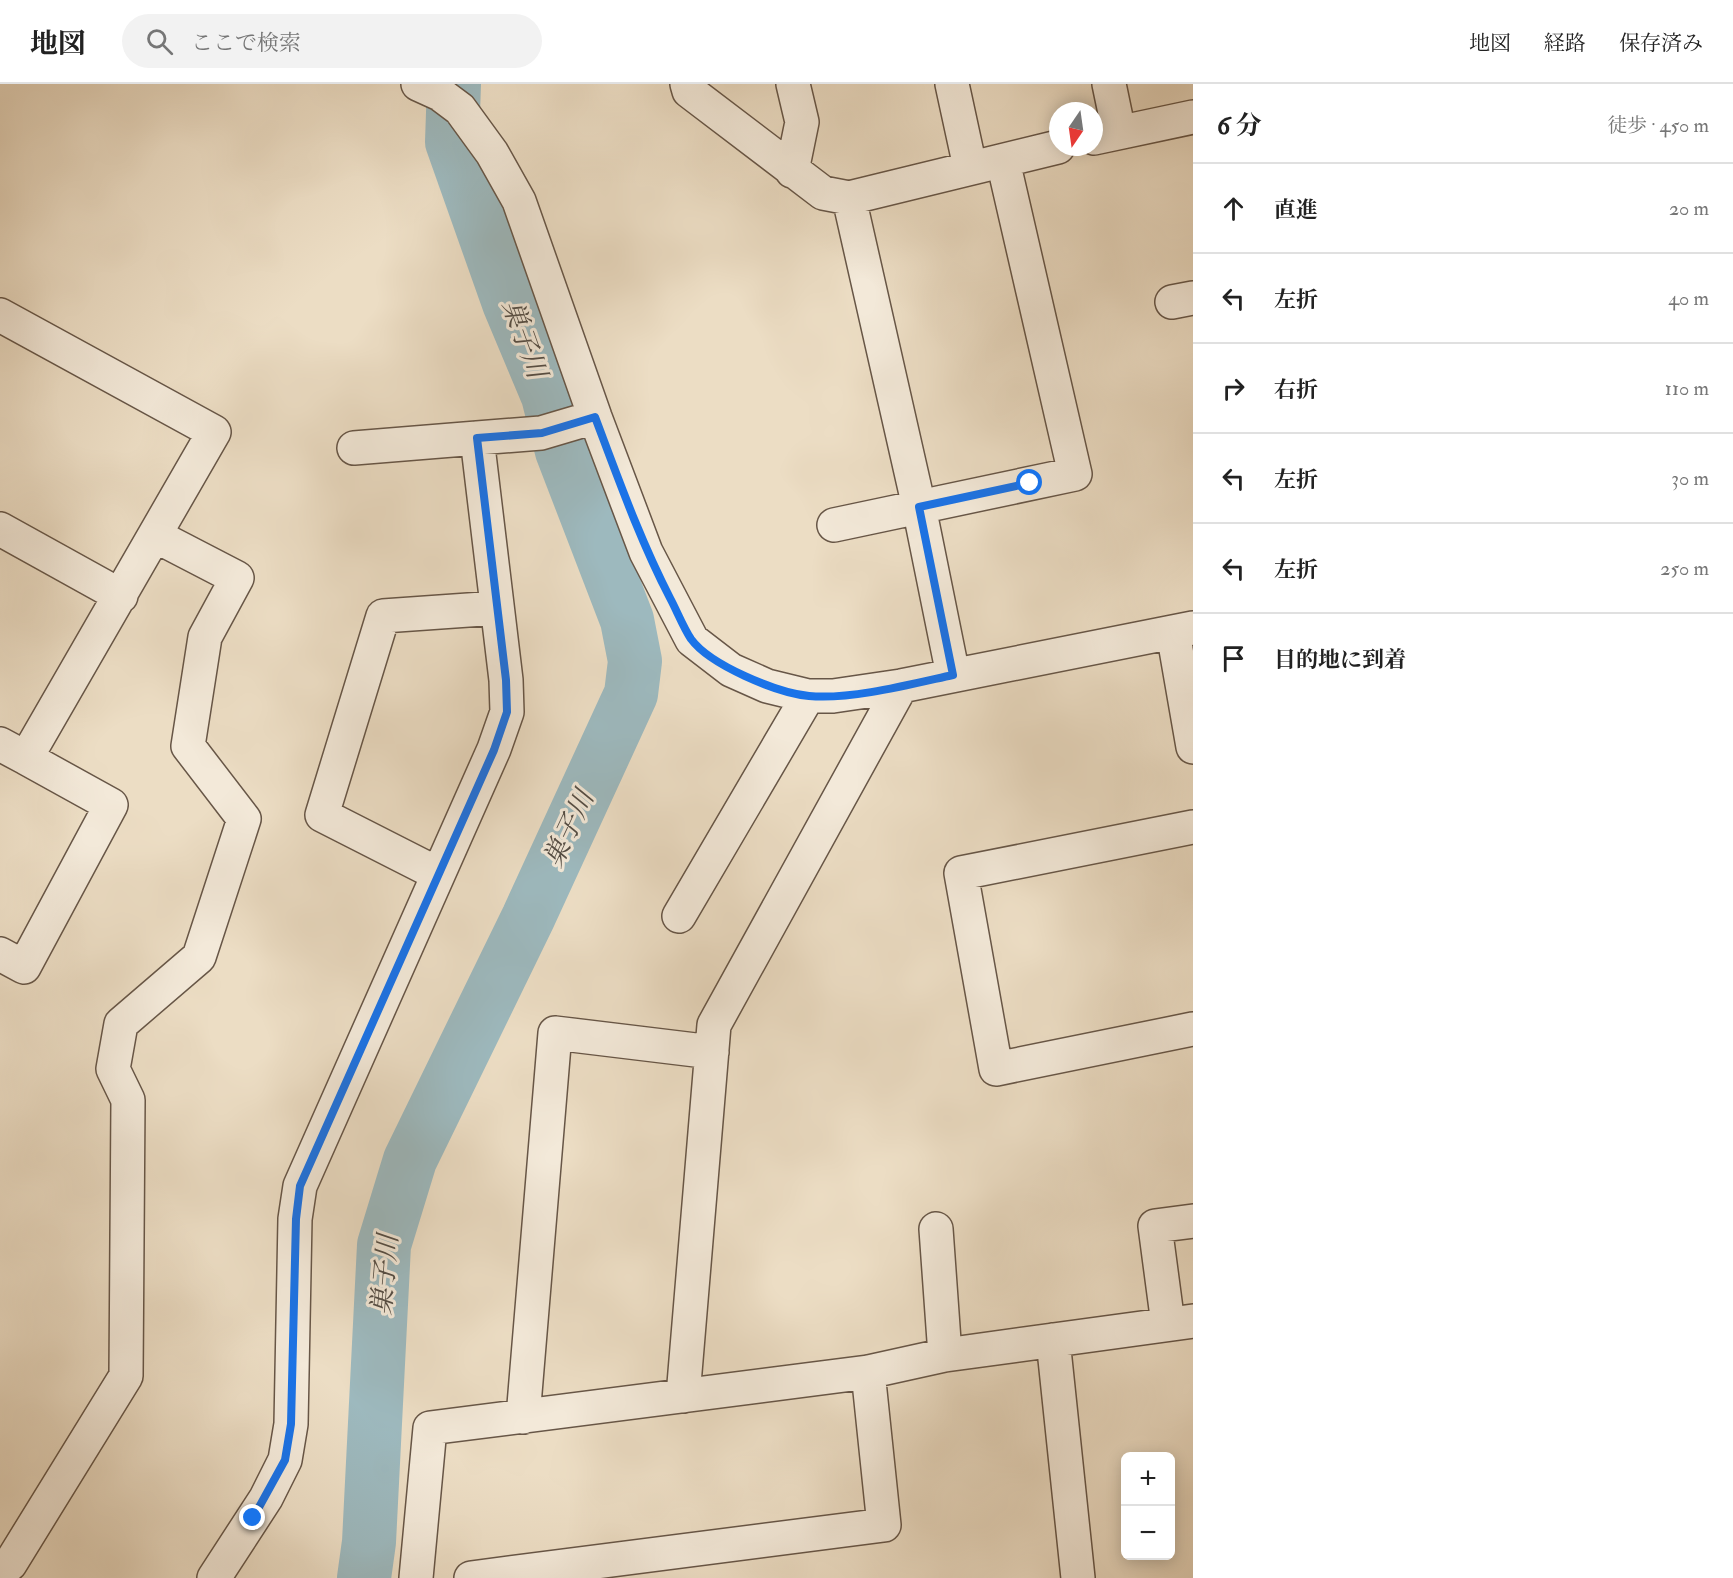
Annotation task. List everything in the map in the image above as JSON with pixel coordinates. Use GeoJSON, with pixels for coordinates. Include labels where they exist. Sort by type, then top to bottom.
{"type":"FeatureCollection","features":[{"type":"Feature","properties":{"kind":"street"},"geometry":{"type":"LineString","coordinates":[[687,84],[689,91],[823,193],[849,198],[1049,149]]}},
{"type":"Feature","properties":{"kind":"street"},"geometry":{"type":"LineString","coordinates":[[792,171],[802,122],[793,84]]}},
{"type":"Feature","properties":{"kind":"street"},"geometry":{"type":"LineString","coordinates":[[952,84],[969,167]]}},
{"type":"Feature","properties":{"kind":"street"},"geometry":{"type":"LineString","coordinates":[[1109,84],[1107,135],[1193,117]]}},
{"type":"Feature","properties":{"kind":"street"},"geometry":{"type":"LineString","coordinates":[[439,96],[492,153],[519,201],[584,420],[646,552],[692,640],[731,670],[767,686],[808,696],[833,696],[901,686],[1183,630],[1193,747]]}},
{"type":"Feature","properties":{"kind":"street"},"geometry":{"type":"LineString","coordinates":[[834,525],[1075,474],[1003,160]]}},
{"type":"Feature","properties":{"kind":"street"},"geometry":{"type":"LineString","coordinates":[[849,198],[919,507],[953,675]]}},
{"type":"Feature","properties":{"kind":"street"},"geometry":{"type":"LineString","coordinates":[[0,315],[214,432],[121,596],[13,751],[111,805],[24,968],[0,954]]}},
{"type":"Feature","properties":{"kind":"street"},"geometry":{"type":"LineString","coordinates":[[354,448],[542,433],[584,420]]}},
{"type":"Feature","properties":{"kind":"street"},"geometry":{"type":"LineString","coordinates":[[214,1578],[266,1498],[285,1460],[291,1424],[296,1219],[300,1186],[494,750],[507,712],[506,680],[477,438]]}},
{"type":"Feature","properties":{"kind":"street"},"geometry":{"type":"LineString","coordinates":[[0,528],[121,596]]}},
{"type":"Feature","properties":{"kind":"street"},"geometry":{"type":"LineString","coordinates":[[0,1571],[10,1564],[126,1376],[128,1100],[113,1069],[121,1024],[199,957],[244,819],[188,746],[205,638],[237,578],[156,536]]}},
{"type":"Feature","properties":{"kind":"street"},"geometry":{"type":"LineString","coordinates":[[438,874],[322,815],[383,616],[497,608]]}},
{"type":"Feature","properties":{"kind":"street"},"geometry":{"type":"LineString","coordinates":[[683,1396],[714,1025],[901,686]]}},
{"type":"Feature","properties":{"kind":"street"},"geometry":{"type":"LineString","coordinates":[[679,916],[808,696]]}},
{"type":"Feature","properties":{"kind":"street"},"geometry":{"type":"LineString","coordinates":[[1193,827],[961,873],[996,1069],[1193,1029]]}},
{"type":"Feature","properties":{"kind":"street"},"geometry":{"type":"LineString","coordinates":[[523,1417],[555,1033],[712,1052]]}},
{"type":"Feature","properties":{"kind":"street"},"geometry":{"type":"LineString","coordinates":[[416,1578],[430,1428],[868,1372],[945,1355],[1181,1322],[1155,1226],[1193,1221]]}},
{"type":"Feature","properties":{"kind":"street"},"geometry":{"type":"LineString","coordinates":[[936,1229],[945,1355]]}},
{"type":"Feature","properties":{"kind":"street"},"geometry":{"type":"LineString","coordinates":[[1053,1340],[1078,1578]]}},
{"type":"Feature","properties":{"kind":"street"},"geometry":{"type":"LineString","coordinates":[[471,1578],[884,1525],[868,1372]]}},
{"type":"Feature","properties":{"kind":"waterway","name":"巣子川"},"geometry":{"type":"LineString","coordinates":[[364,1578],[369,1542],[384,1245],[410,1160],[528,918],[631,694],[635,661],[627,620],[562,451],[548,396],[509,303],[452,142],[454,84]]}},
{"type":"Feature","properties":{"kind":"route"},"geometry":{"type":"LineString","coordinates":[[253,1518],[285,1460],[291,1424],[296,1219],[300,1186],[311,1156],[494,750],[507,712],[506,680],[477,438],[542,433],[595,417],[646,552],[692,640],[731,670],[767,686],[808,696],[833,696],[901,686],[953,675],[919,507],[1030,483]]}}]}
